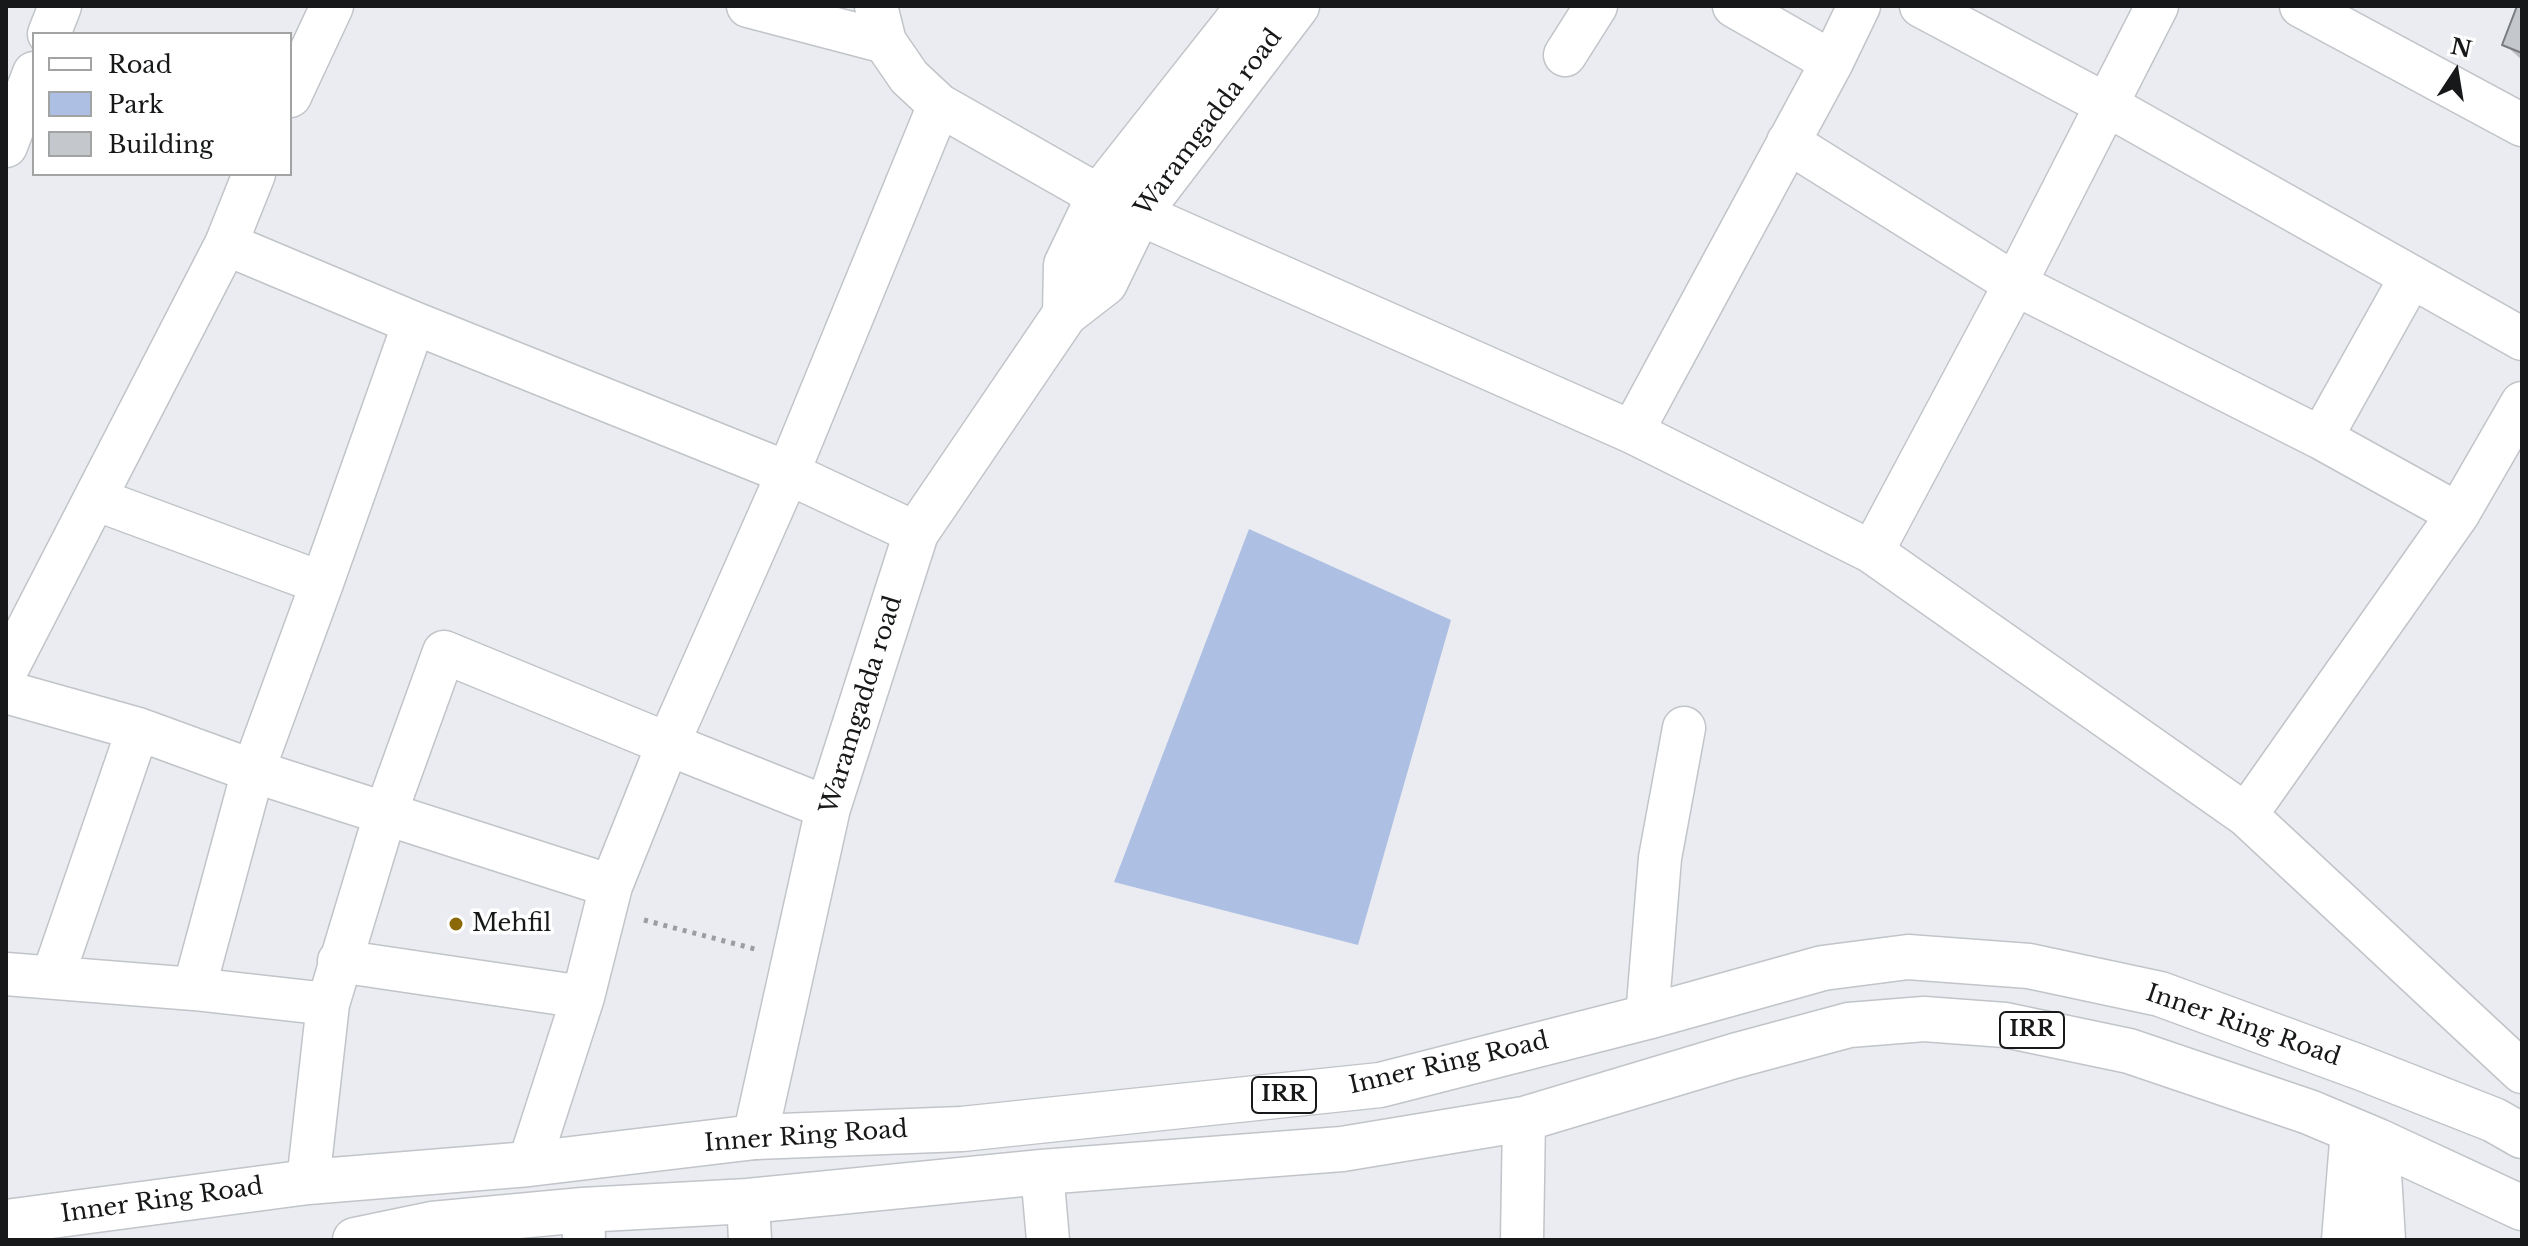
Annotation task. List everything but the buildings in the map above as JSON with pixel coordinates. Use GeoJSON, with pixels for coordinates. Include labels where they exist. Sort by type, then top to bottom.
{"type":"FeatureCollection","features":[{"type":"Feature","properties":{"kind":"main road","name":"Waramgadda road"},"geometry":{"type":"LineString","coordinates":[[1065,314],[1066,265],[1099,196],[1249,6]]}},
{"type":"Feature","properties":{"kind":"main road","name":"Waramgadda road"},"geometry":{"type":"LineString","coordinates":[[755,1137],[828,808],[916,533],[1065,314],[1105,283],[1139,213],[1297,6]]}},
{"type":"Feature","properties":{"kind":"main road","name":"Inner Ring Road"},"geometry":{"type":"LineString","coordinates":[[6,1222],[308,1182],[529,1164],[755,1137],[962,1129],[1380,1085],[1647,1017],[1823,968],[1908,957],[2029,966],[2160,994],[2386,1077],[2494,1120],[2522,1136]]}},
{"type":"Feature","properties":{"kind":"main road","name":"IRR"},"geometry":{"type":"LineString","coordinates":[[355,1240],[432,1232],[749,1220],[1042,1172],[1342,1149],[1524,1119],[1849,1025],[1924,1019],[2005,1025],[2129,1051],[2309,1112],[2522,1208]]}},
{"type":"Feature","properties":{"kind":"main road"},"geometry":{"type":"LineString","coordinates":[[1300,1093],[1303,1152]]}},
{"type":"Feature","properties":{"kind":"street"},"geometry":{"type":"LineString","coordinates":[[50,32],[60,6]]}},
{"type":"Feature","properties":{"kind":"street"},"geometry":{"type":"LineString","coordinates":[[292,92],[332,6]]}},
{"type":"Feature","properties":{"kind":"street"},"geometry":{"type":"LineString","coordinates":[[748,6],[881,24],[909,77],[939,105],[1099,196],[1632,432],[1872,552],[2246,815],[2522,1072]]}},
{"type":"Feature","properties":{"kind":"street"},"geometry":{"type":"LineString","coordinates":[[1565,55],[1596,6]]}},
{"type":"Feature","properties":{"kind":"street"},"geometry":{"type":"LineString","coordinates":[[1734,6],[1832,62]]}},
{"type":"Feature","properties":{"kind":"street"},"geometry":{"type":"LineString","coordinates":[[1632,432],[1832,62],[1859,6]]}},
{"type":"Feature","properties":{"kind":"street"},"geometry":{"type":"LineString","coordinates":[[1921,6],[2105,104],[2522,339]]}},
{"type":"Feature","properties":{"kind":"street"},"geometry":{"type":"LineString","coordinates":[[1872,552],[2015,284],[2157,6]]}},
{"type":"Feature","properties":{"kind":"street"},"geometry":{"type":"LineString","coordinates":[[2301,6],[2522,125]]}},
{"type":"Feature","properties":{"kind":"street"},"geometry":{"type":"LineString","coordinates":[[6,146],[32,78]]}},
{"type":"Feature","properties":{"kind":"street"},"geometry":{"type":"LineString","coordinates":[[529,1164],[583,997],[608,898],[668,744],[788,473],[939,105]]}},
{"type":"Feature","properties":{"kind":"street"},"geometry":{"type":"LineString","coordinates":[[1788,142],[2015,284],[2321,438],[2458,514]]}},
{"type":"Feature","properties":{"kind":"street"},"geometry":{"type":"LineString","coordinates":[[6,671],[226,244],[253,176]]}},
{"type":"Feature","properties":{"kind":"street"},"geometry":{"type":"LineString","coordinates":[[226,244],[788,473],[916,533]]}},
{"type":"Feature","properties":{"kind":"street"},"geometry":{"type":"LineString","coordinates":[[2321,438],[2411,277]]}},
{"type":"Feature","properties":{"kind":"street"},"geometry":{"type":"LineString","coordinates":[[194,989],[253,771],[414,323]]}},
{"type":"Feature","properties":{"kind":"street"},"geometry":{"type":"LineString","coordinates":[[2246,815],[2458,514],[2522,403]]}},
{"type":"Feature","properties":{"kind":"street"},"geometry":{"type":"LineString","coordinates":[[95,499],[322,583]]}},
{"type":"Feature","properties":{"kind":"street"},"geometry":{"type":"LineString","coordinates":[[308,1182],[328,1004],[339,961],[385,815],[444,652],[828,808]]}},
{"type":"Feature","properties":{"kind":"street"},"geometry":{"type":"LineString","coordinates":[[6,692],[138,729],[385,815],[608,898]]}},
{"type":"Feature","properties":{"kind":"street"},"geometry":{"type":"LineString","coordinates":[[1647,1017],[1660,858],[1684,728]]}},
{"type":"Feature","properties":{"kind":"street"},"geometry":{"type":"LineString","coordinates":[[53,976],[138,729]]}},
{"type":"Feature","properties":{"kind":"street"},"geometry":{"type":"LineString","coordinates":[[339,961],[583,997]]}},
{"type":"Feature","properties":{"kind":"street"},"geometry":{"type":"LineString","coordinates":[[6,974],[194,989],[328,1004]]}},
{"type":"Feature","properties":{"kind":"street"},"geometry":{"type":"LineString","coordinates":[[1522,1240],[1524,1119]]}},
{"type":"Feature","properties":{"kind":"street"},"geometry":{"type":"LineString","coordinates":[[2343,1240],[2365,1135]]}},
{"type":"Feature","properties":{"kind":"street"},"geometry":{"type":"LineString","coordinates":[[2365,1135],[2384,1240]]}},
{"type":"Feature","properties":{"kind":"street"},"geometry":{"type":"LineString","coordinates":[[1042,1172],[1048,1240]]}},
{"type":"Feature","properties":{"kind":"path"},"geometry":{"type":"LineString","coordinates":[[608,898],[794,959]]}},
{"type":"Feature","properties":{"kind":"green space"},"geometry":{"type":"Polygon","coordinates":[[[1249,529],[1451,620],[1358,945],[1114,882],[1249,529]]]}},
{"type":"Feature","properties":{"kind":"place","name":"Mehfil"},"geometry":{"type":"Point","coordinates":[456,924]}}]}
